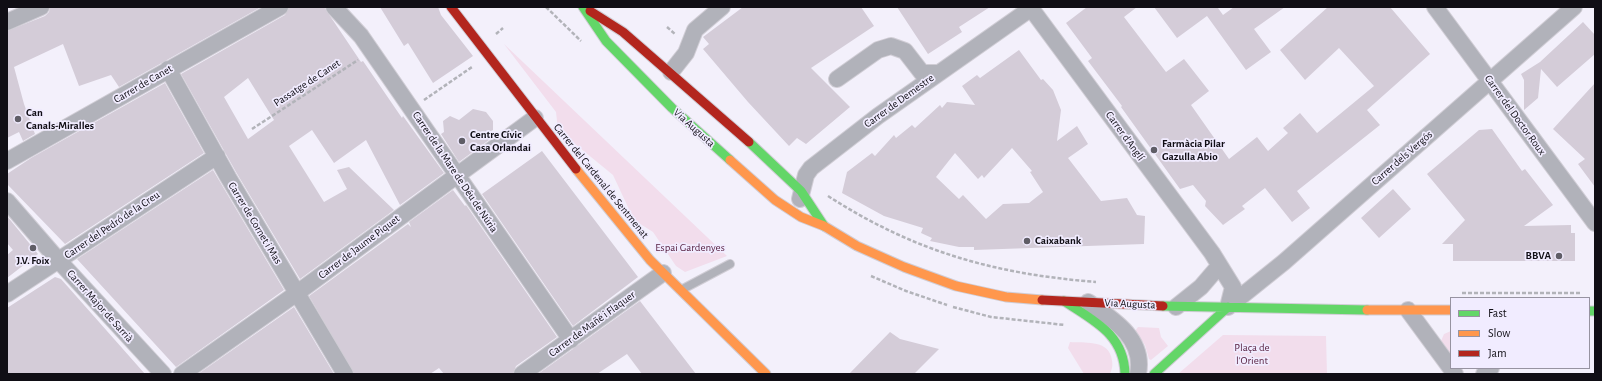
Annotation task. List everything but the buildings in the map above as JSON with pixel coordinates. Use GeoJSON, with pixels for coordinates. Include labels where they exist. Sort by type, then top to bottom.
{"type":"FeatureCollection","features":[{"type":"Feature","properties":{"kind":"main road","name":"Carrer del Cardenal de Sentmenat"},"geometry":{"type":"LineString","coordinates":[[451,7],[535,118],[618,222],[663,273],[766,374]]}},
{"type":"Feature","properties":{"kind":"main road","name":"Via Augusta"},"geometry":{"type":"LineString","coordinates":[[583,7],[623,32],[732,125],[801,191],[824,226]]}},
{"type":"Feature","properties":{"kind":"main road","name":"Via Augusta"},"geometry":{"type":"LineString","coordinates":[[583,7],[606,41],[672,108],[775,200],[801,217],[824,226],[857,246],[897,264],[956,286],[1006,297],[1064,301],[1357,311],[1450,310]]}},
{"type":"Feature","properties":{"kind":"main road"},"geometry":{"type":"LineString","coordinates":[[1064,301],[1105,329],[1118,342],[1125,358],[1125,374]]}},
{"type":"Feature","properties":{"kind":"main road"},"geometry":{"type":"LineString","coordinates":[[1154,374],[1228,307]]}},
{"type":"Feature","properties":{"kind":"street"},"geometry":{"type":"LineString","coordinates":[[7,22],[41,7]]}},
{"type":"Feature","properties":{"kind":"street","name":"Carrer de Canet"},"geometry":{"type":"LineString","coordinates":[[7,161],[280,7]]}},
{"type":"Feature","properties":{"kind":"street","name":"Carrer de la Mare de Déu de Núria"},"geometry":{"type":"LineString","coordinates":[[334,7],[361,36],[571,340]]}},
{"type":"Feature","properties":{"kind":"street"},"geometry":{"type":"LineString","coordinates":[[671,72],[686,53],[695,30],[722,7]]}},
{"type":"Feature","properties":{"kind":"street","name":"Carrer de Demestre"},"geometry":{"type":"LineString","coordinates":[[801,217],[801,191],[806,175],[811,168],[878,116],[1031,7]]}},
{"type":"Feature","properties":{"kind":"street","name":"Carrer d'Anglí"},"geometry":{"type":"LineString","coordinates":[[1031,7],[1212,253],[1233,287],[1228,307]]}},
{"type":"Feature","properties":{"kind":"street","name":"Carrer del Doctor Roux"},"geometry":{"type":"LineString","coordinates":[[1435,7],[1595,223]]}},
{"type":"Feature","properties":{"kind":"street","name":"Carrer dels Vergós"},"geometry":{"type":"LineString","coordinates":[[1228,307],[1284,262],[1574,7]]}},
{"type":"Feature","properties":{"kind":"street"},"geometry":{"type":"LineString","coordinates":[[838,79],[878,50],[891,46],[905,51],[922,73],[938,73]]}},
{"type":"Feature","properties":{"kind":"street","name":"Carrer de Cornet i Mas"},"geometry":{"type":"LineString","coordinates":[[168,69],[217,156],[345,374]]}},
{"type":"Feature","properties":{"kind":"street","name":"Carrer de Jaume Piquet"},"geometry":{"type":"LineString","coordinates":[[182,374],[297,293],[535,118]]}},
{"type":"Feature","properties":{"kind":"street","name":"Carrer del Pedró de la Creu"},"geometry":{"type":"LineString","coordinates":[[7,294],[41,270],[59,261],[217,156]]}},
{"type":"Feature","properties":{"kind":"street","name":"Carrer Major de Sarrià"},"geometry":{"type":"LineString","coordinates":[[7,201],[59,261],[163,374]]}},
{"type":"Feature","properties":{"kind":"street"},"geometry":{"type":"LineString","coordinates":[[1176,306],[1201,287],[1219,266]]}},
{"type":"Feature","properties":{"kind":"street","name":"Carrer de Mañé i Flaquer"},"geometry":{"type":"LineString","coordinates":[[522,374],[663,273]]}},
{"type":"Feature","properties":{"kind":"street"},"geometry":{"type":"LineString","coordinates":[[1088,302],[1110,318],[1131,339],[1139,355],[1138,374]]}},
{"type":"Feature","properties":{"kind":"street"},"geometry":{"type":"LineString","coordinates":[[1408,310],[1450,367]]}},
{"type":"Feature","properties":{"kind":"lane"},"geometry":{"type":"LineString","coordinates":[[680,290],[730,264]]}},
{"type":"Feature","properties":{"kind":"path"},"geometry":{"type":"LineString","coordinates":[[667,27],[678,37]]}},
{"type":"Feature","properties":{"kind":"path","name":"Passatge de Canet"},"geometry":{"type":"LineString","coordinates":[[252,129],[371,52]]}},
{"type":"Feature","properties":{"kind":"path"},"geometry":{"type":"LineString","coordinates":[[412,109],[477,64]]}},
{"type":"Feature","properties":{"kind":"path","name":"Via Augusta"},"geometry":{"type":"LineString","coordinates":[[824,192],[861,217],[913,242],[944,254],[1002,270],[1056,279],[1100,282]]}},
{"type":"Feature","properties":{"kind":"green space","name":"Espai Gardenyes"},"geometry":{"type":"Polygon","coordinates":[[[504,44],[727,256],[685,272],[676,266],[653,232],[634,220],[613,175],[558,130],[556,112],[504,44]]]}},
{"type":"Feature","properties":{"kind":"green space"},"geometry":{"type":"Polygon","coordinates":[[[1138,327],[1159,328],[1161,337],[1168,346],[1151,360],[1149,359],[1145,345],[1135,331],[1138,327]]]}},
{"type":"Feature","properties":{"kind":"green space"},"geometry":{"type":"Polygon","coordinates":[[[1450,331],[1450,355],[1441,341],[1444,334],[1450,331]]]}},
{"type":"Feature","properties":{"kind":"green space","name":"Plaça de l'Orient"},"geometry":{"type":"Polygon","coordinates":[[[1223,335],[1326,336],[1327,374],[1178,374],[1223,335]]]}},
{"type":"Feature","properties":{"kind":"green space"},"geometry":{"type":"Polygon","coordinates":[[[1070,342],[1094,343],[1104,347],[1112,359],[1110,374],[1084,374],[1068,348],[1070,342]]]}},
{"type":"Feature","properties":{"kind":"traffic: fast"},"geometry":{"type":"LineString","coordinates":[[583,7],[606,41],[672,108],[730,160]]}},
{"type":"Feature","properties":{"kind":"traffic: fast"},"geometry":{"type":"LineString","coordinates":[[749,142],[801,191],[824,226]]}},
{"type":"Feature","properties":{"kind":"traffic: fast"},"geometry":{"type":"LineString","coordinates":[[1064,301],[1096,322],[1113,339],[1123,360],[1125,374]]}},
{"type":"Feature","properties":{"kind":"traffic: fast"},"geometry":{"type":"LineString","coordinates":[[1163,306],[1367,310]]}},
{"type":"Feature","properties":{"kind":"traffic: fast"},"geometry":{"type":"LineString","coordinates":[[1154,374],[1228,307]]}},
{"type":"Feature","properties":{"kind":"traffic: fast"},"geometry":{"type":"LineString","coordinates":[[1590,311],[1595,311]]}},
{"type":"Feature","properties":{"kind":"traffic: slow"},"geometry":{"type":"LineString","coordinates":[[730,160],[775,200],[801,217],[824,226],[857,246],[904,267],[956,286],[1006,297],[1042,300]]}},
{"type":"Feature","properties":{"kind":"traffic: slow"},"geometry":{"type":"LineString","coordinates":[[576,169],[650,260],[766,374]]}},
{"type":"Feature","properties":{"kind":"traffic: slow"},"geometry":{"type":"LineString","coordinates":[[1367,310],[1450,310]]}},
{"type":"Feature","properties":{"kind":"traffic: jam"},"geometry":{"type":"LineString","coordinates":[[451,7],[576,169]]}},
{"type":"Feature","properties":{"kind":"traffic: jam"},"geometry":{"type":"LineString","coordinates":[[590,11],[623,32],[749,142]]}},
{"type":"Feature","properties":{"kind":"traffic: jam"},"geometry":{"type":"LineString","coordinates":[[1042,300],[1163,306]]}},
{"type":"Feature","properties":{"kind":"place","name":"Can Canals-Miralles"},"geometry":{"type":"Point","coordinates":[18,119]}},
{"type":"Feature","properties":{"kind":"place","name":"Centre Cívic Casa Orlandai"},"geometry":{"type":"Point","coordinates":[462,141]}},
{"type":"Feature","properties":{"kind":"place","name":"Farmàcia Pilar Gazulla Abio"},"geometry":{"type":"Point","coordinates":[1154,150]}},
{"type":"Feature","properties":{"kind":"place","name":"Caixabank"},"geometry":{"type":"Point","coordinates":[1027,241]}},
{"type":"Feature","properties":{"kind":"place","name":"J.V. Foix"},"geometry":{"type":"Point","coordinates":[33,248]}},
{"type":"Feature","properties":{"kind":"place","name":"BBVA"},"geometry":{"type":"Point","coordinates":[1559,256]}}]}
